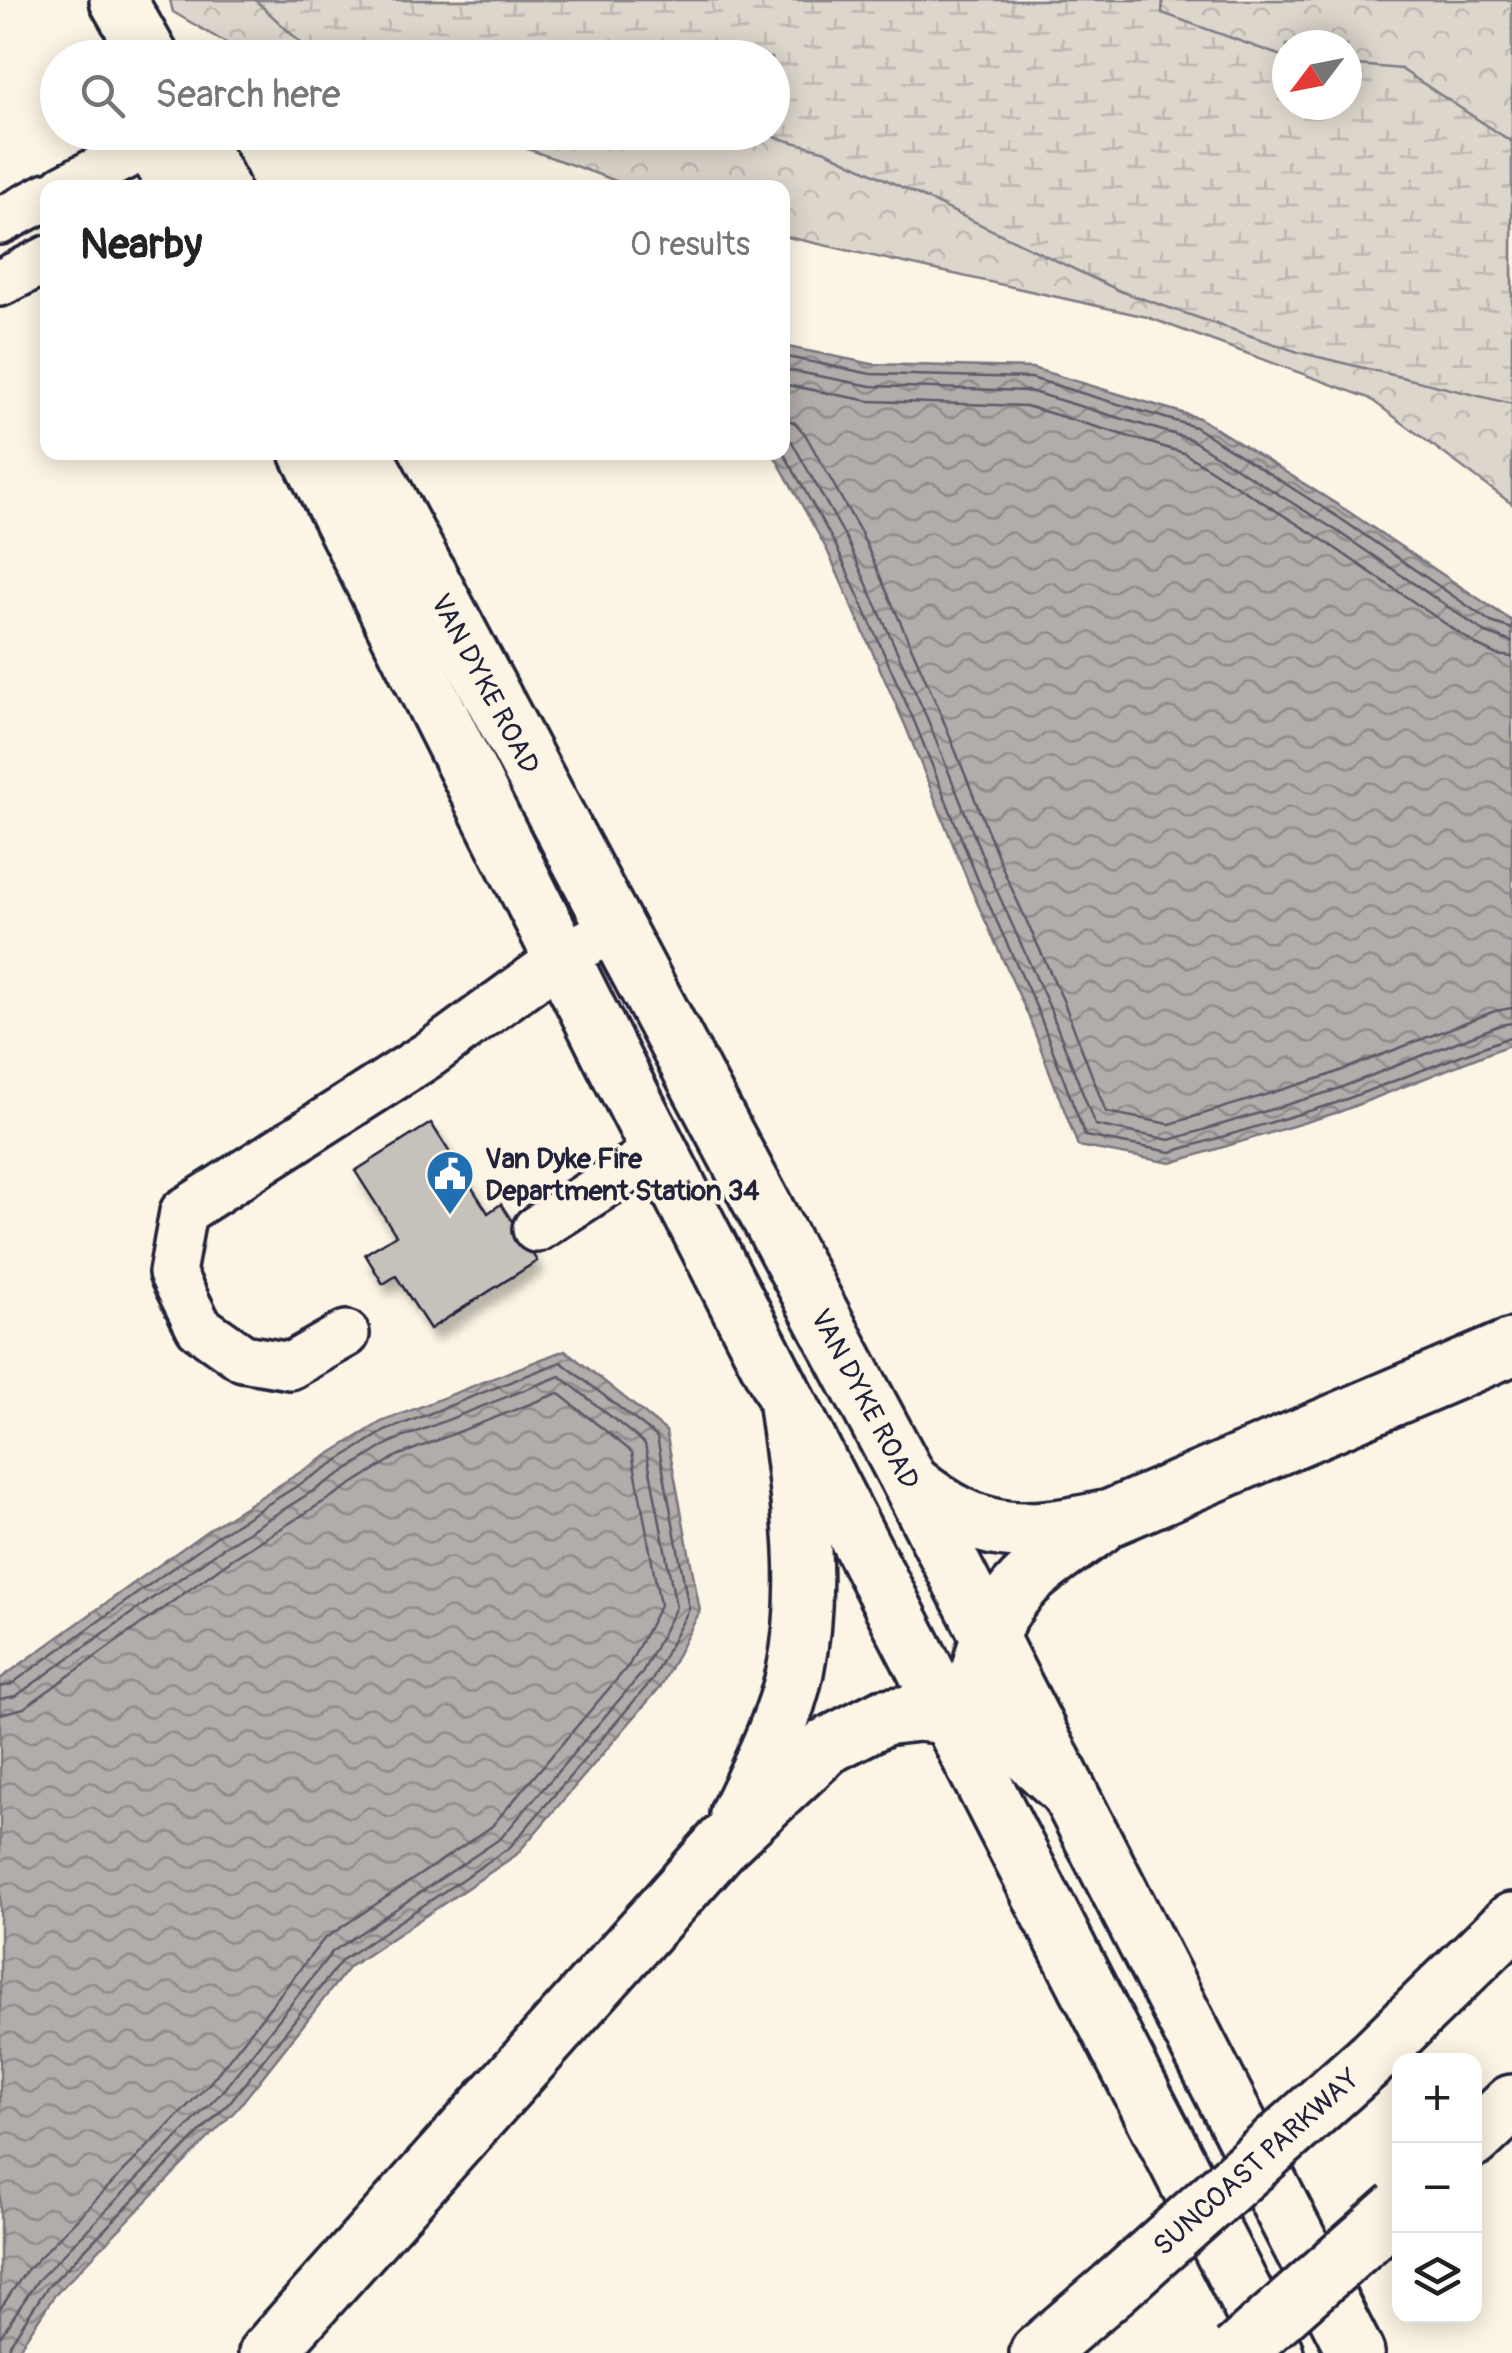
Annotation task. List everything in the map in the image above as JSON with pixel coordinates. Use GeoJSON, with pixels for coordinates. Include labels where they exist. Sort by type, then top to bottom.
{"type":"FeatureCollection","features":[{"type":"Feature","properties":{"kind":"main road"},"geometry":{"type":"LineString","coordinates":[[86,0],[103,40]]}},
{"type":"Feature","properties":{"kind":"main road"},"geometry":{"type":"LineString","coordinates":[[118,0],[141,40]]}},
{"type":"Feature","properties":{"kind":"main road","name":"VAN DYKE ROAD"},"geometry":{"type":"LineString","coordinates":[[312,460],[786,1398],[965,1733],[1275,2353]]}},
{"type":"Feature","properties":{"kind":"main road","name":"VAN DYKE ROAD"},"geometry":{"type":"LineString","coordinates":[[367,460],[910,1482],[1356,2353]]}},
{"type":"Feature","properties":{"kind":"main road"},"geometry":{"type":"LineString","coordinates":[[910,1482],[956,1515],[993,1528],[1045,1532],[1110,1518],[1512,1348]]}},
{"type":"Feature","properties":{"kind":"main road"},"geometry":{"type":"LineString","coordinates":[[723,1843],[780,1724],[795,1672],[805,1558],[786,1398]]}},
{"type":"Feature","properties":{"kind":"main road"},"geometry":{"type":"LineString","coordinates":[[965,1733],[990,1638],[1001,1615],[1027,1580],[1110,1518]]}},
{"type":"Feature","properties":{"kind":"main road"},"geometry":{"type":"LineString","coordinates":[[267,2353],[723,1843],[826,1746],[884,1717],[918,1712],[965,1733],[1017,1745],[1068,1791]]}},
{"type":"Feature","properties":{"kind":"main road","name":"SUNCOAST PARKWAY"},"geometry":{"type":"LineString","coordinates":[[1038,2353],[1372,2057],[1512,1922]]}},
{"type":"Feature","properties":{"kind":"main road"},"geometry":{"type":"LineString","coordinates":[[1482,2131],[1512,2103]]}},
{"type":"Feature","properties":{"kind":"main road"},"geometry":{"type":"LineString","coordinates":[[1236,2353],[1392,2215]]}},
{"type":"Feature","properties":{"kind":"street"},"geometry":{"type":"LineString","coordinates":[[98,180],[182,160]]}},
{"type":"Feature","properties":{"kind":"street"},"geometry":{"type":"LineString","coordinates":[[0,220],[40,200]]}},
{"type":"Feature","properties":{"kind":"street"},"geometry":{"type":"LineString","coordinates":[[0,283],[40,263]]}},
{"type":"Feature","properties":{"kind":"street"},"geometry":{"type":"LineString","coordinates":[[346,1334],[290,1366],[243,1358],[199,1328],[172,1273],[183,1212],[430,1054],[562,958],[616,927]]}},
{"type":"Feature","properties":{"kind":"street"},"geometry":{"type":"LineString","coordinates":[[536,1229],[659,1150]]}},
{"type":"Feature","properties":{"kind":"green space"},"geometry":{"type":"Polygon","coordinates":[[[170,0],[1512,0],[1512,504],[1369,398],[1147,317],[790,238],[790,180],[614,180],[530,150],[790,150],[790,40],[221,40],[173,12],[170,0]]]}},
{"type":"Feature","properties":{"kind":"green space"},"geometry":{"type":"Polygon","coordinates":[[[255,0],[1163,0],[1162,13],[1272,53],[1272,120],[1362,120],[1362,65],[1401,69],[1512,142],[1512,404],[1298,352],[1120,291],[826,151],[790,141],[790,40],[298,40],[255,0]]]}},
{"type":"Feature","properties":{"kind":"water"},"geometry":{"type":"Polygon","coordinates":[[[790,347],[872,364],[1032,368],[1199,418],[1512,621],[1512,1044],[1339,1112],[1171,1163],[1078,1146],[1028,1015],[827,550],[777,460],[790,460],[790,347]]]}},
{"type":"Feature","properties":{"kind":"water"},"geometry":{"type":"Polygon","coordinates":[[[565,1350],[666,1431],[700,1611],[661,1686],[516,1855],[349,1967],[237,2109],[54,2296],[16,2353],[0,2353],[0,1679],[211,1528],[381,1422],[565,1350]]]}},
{"type":"Feature","properties":{"kind":"building"},"geometry":{"type":"Polygon","coordinates":[[[431,1123],[488,1213],[501,1204],[537,1261],[430,1329],[396,1276],[383,1284],[365,1254],[396,1235],[355,1171],[431,1123]]]}},
{"type":"Feature","properties":{"kind":"place","name":"Van Dyke Fire Department Station 34"},"geometry":{"type":"Point","coordinates":[450,1216]}}]}
